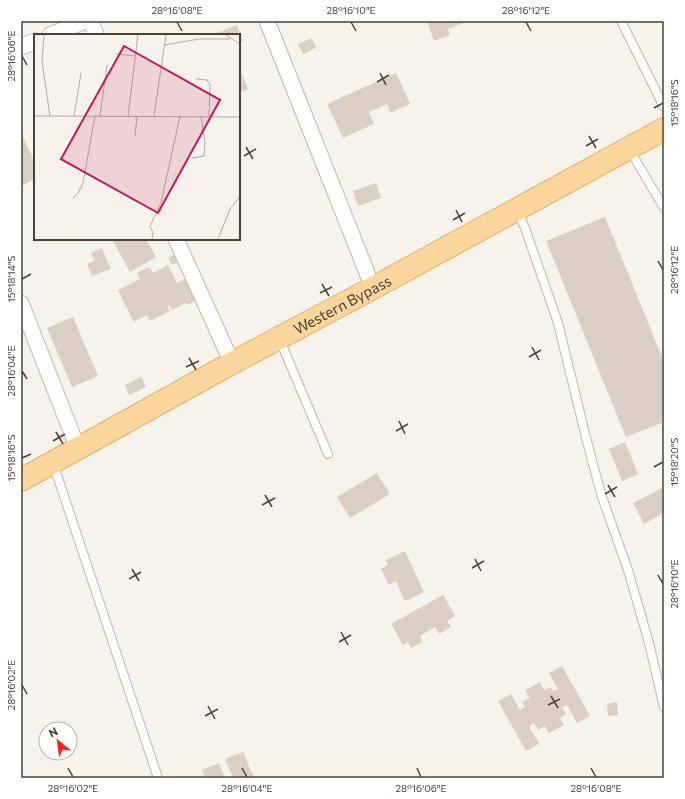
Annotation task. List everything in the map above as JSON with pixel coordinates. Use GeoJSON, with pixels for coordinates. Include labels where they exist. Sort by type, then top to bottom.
{"type":"FeatureCollection","features":[{"type":"Feature","properties":{"kind":"main road","name":"Western Bypass"},"geometry":{"type":"LineString","coordinates":[[21,480],[232,363],[664,130]]}},
{"type":"Feature","properties":{"kind":"street"},"geometry":{"type":"LineString","coordinates":[[52,34],[85,21]]}},
{"type":"Feature","properties":{"kind":"street"},"geometry":{"type":"LineString","coordinates":[[91,21],[96,34]]}},
{"type":"Feature","properties":{"kind":"street"},"geometry":{"type":"LineString","coordinates":[[267,21],[373,288]]}},
{"type":"Feature","properties":{"kind":"street"},"geometry":{"type":"LineString","coordinates":[[21,47],[34,41]]}},
{"type":"Feature","properties":{"kind":"street"},"geometry":{"type":"LineString","coordinates":[[176,240],[232,363]]}},
{"type":"Feature","properties":{"kind":"street"},"geometry":{"type":"LineString","coordinates":[[21,303],[78,449]]}},
{"type":"Feature","properties":{"kind":"lane"},"geometry":{"type":"LineString","coordinates":[[621,21],[664,107]]}},
{"type":"Feature","properties":{"kind":"lane"},"geometry":{"type":"LineString","coordinates":[[629,148],[664,208]]}},
{"type":"Feature","properties":{"kind":"lane"},"geometry":{"type":"LineString","coordinates":[[516,210],[525,228],[558,323],[602,497],[630,577],[649,643],[664,707]]}},
{"type":"Feature","properties":{"kind":"lane"},"geometry":{"type":"LineString","coordinates":[[279,338],[328,454]]}},
{"type":"Feature","properties":{"kind":"lane"},"geometry":{"type":"LineString","coordinates":[[53,462],[158,778]]}},
{"type":"Feature","properties":{"kind":"building"},"geometry":{"type":"Polygon","coordinates":[[[427,21],[469,21],[448,29],[450,35],[434,41],[427,21]]]}},
{"type":"Feature","properties":{"kind":"building"},"geometry":{"type":"Polygon","coordinates":[[[237,25],[243,41],[240,42],[240,34],[214,34],[237,25]]]}},
{"type":"Feature","properties":{"kind":"building"},"geometry":{"type":"Polygon","coordinates":[[[312,38],[316,48],[303,54],[298,44],[312,38]]]}},
{"type":"Feature","properties":{"kind":"building"},"geometry":{"type":"Polygon","coordinates":[[[240,69],[248,89],[240,93],[240,69]]]}},
{"type":"Feature","properties":{"kind":"building"},"geometry":{"type":"Polygon","coordinates":[[[396,73],[410,104],[390,113],[387,104],[369,112],[374,124],[343,138],[327,104],[396,73]]]}},
{"type":"Feature","properties":{"kind":"building"},"geometry":{"type":"Polygon","coordinates":[[[21,133],[34,160],[34,180],[21,186],[21,133]]]}},
{"type":"Feature","properties":{"kind":"building"},"geometry":{"type":"Polygon","coordinates":[[[376,183],[381,198],[358,206],[353,191],[376,183]]]}},
{"type":"Feature","properties":{"kind":"building"},"geometry":{"type":"Polygon","coordinates":[[[605,217],[664,362],[664,422],[626,437],[546,241],[605,217]]]}},
{"type":"Feature","properties":{"kind":"building"},"geometry":{"type":"Polygon","coordinates":[[[113,240],[147,240],[156,257],[130,272],[113,240]]]}},
{"type":"Feature","properties":{"kind":"building"},"geometry":{"type":"Polygon","coordinates":[[[102,248],[111,269],[92,276],[87,264],[94,261],[91,253],[102,248]]]}},
{"type":"Feature","properties":{"kind":"building"},"geometry":{"type":"Polygon","coordinates":[[[175,254],[179,262],[172,265],[168,258],[175,254]]]}},
{"type":"Feature","properties":{"kind":"building"},"geometry":{"type":"Polygon","coordinates":[[[168,265],[177,283],[186,278],[197,300],[187,305],[186,303],[172,310],[169,305],[167,306],[170,311],[150,321],[147,315],[134,322],[118,290],[140,279],[137,273],[149,267],[153,273],[168,265]]]}},
{"type":"Feature","properties":{"kind":"building"},"geometry":{"type":"Polygon","coordinates":[[[73,317],[98,376],[72,387],[47,328],[73,317]]]}},
{"type":"Feature","properties":{"kind":"building"},"geometry":{"type":"Polygon","coordinates":[[[141,377],[146,387],[129,395],[125,385],[141,377]]]}},
{"type":"Feature","properties":{"kind":"building"},"geometry":{"type":"Polygon","coordinates":[[[625,442],[638,474],[622,481],[609,449],[625,442]]]}},
{"type":"Feature","properties":{"kind":"building"},"geometry":{"type":"Polygon","coordinates":[[[377,473],[390,494],[350,518],[337,497],[377,473]]]}},
{"type":"Feature","properties":{"kind":"building"},"geometry":{"type":"Polygon","coordinates":[[[664,487],[664,513],[644,524],[633,503],[664,487]]]}},
{"type":"Feature","properties":{"kind":"building"},"geometry":{"type":"Polygon","coordinates":[[[405,551],[424,592],[405,601],[396,581],[389,585],[381,569],[388,565],[386,560],[405,551]]]}},
{"type":"Feature","properties":{"kind":"building"},"geometry":{"type":"Polygon","coordinates":[[[443,595],[455,616],[447,621],[451,627],[439,634],[435,627],[420,636],[423,642],[411,648],[408,642],[403,645],[391,624],[443,595]]]}},
{"type":"Feature","properties":{"kind":"building"},"geometry":{"type":"Polygon","coordinates":[[[562,666],[590,716],[577,723],[567,705],[562,708],[566,714],[560,718],[564,725],[549,733],[545,726],[538,730],[534,723],[529,726],[539,744],[526,751],[498,701],[511,694],[520,710],[525,707],[522,702],[530,698],[525,690],[540,682],[544,690],[551,687],[553,691],[558,689],[549,673],[562,666]]]}},
{"type":"Feature","properties":{"kind":"building"},"geometry":{"type":"Polygon","coordinates":[[[617,702],[618,715],[608,716],[607,704],[617,702]]]}},
{"type":"Feature","properties":{"kind":"building"},"geometry":{"type":"Polygon","coordinates":[[[243,752],[254,778],[233,778],[225,759],[243,752]]]}},
{"type":"Feature","properties":{"kind":"building"},"geometry":{"type":"Polygon","coordinates":[[[219,763],[225,778],[205,778],[202,770],[219,763]]]}}]}
